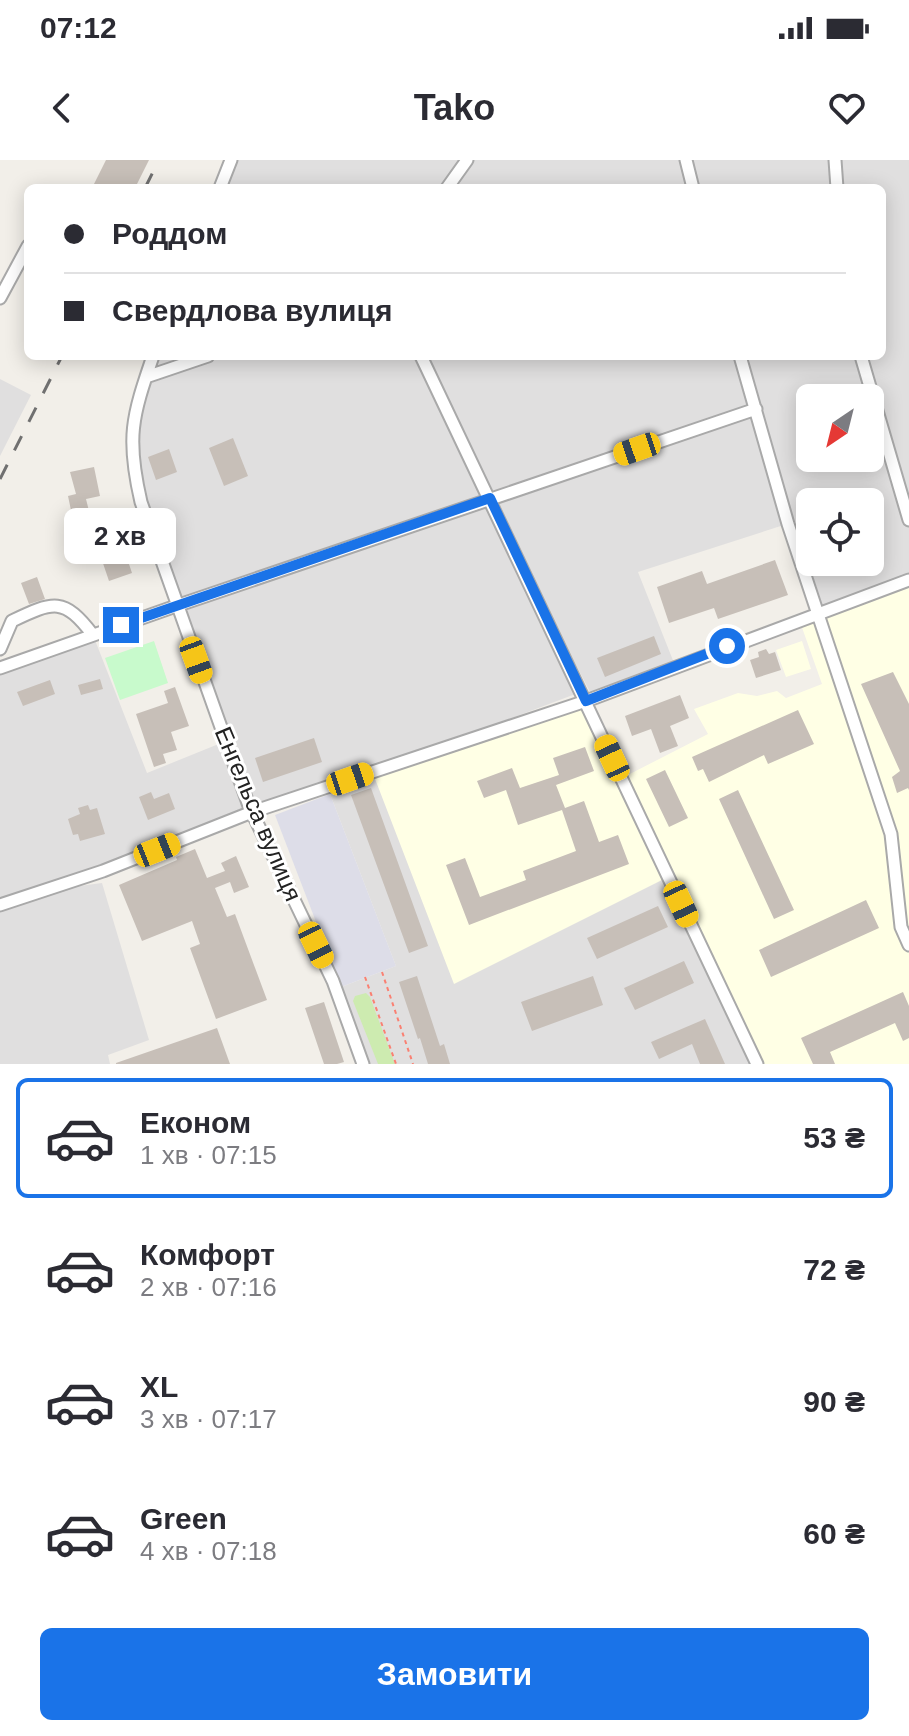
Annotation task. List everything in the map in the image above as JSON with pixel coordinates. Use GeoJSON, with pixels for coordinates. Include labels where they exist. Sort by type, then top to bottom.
{"type":"FeatureCollection","features":[{"type":"Feature","properties":{"kind":"street"},"geometry":{"type":"LineString","coordinates":[[222,184],[231,160]]}},
{"type":"Feature","properties":{"kind":"street"},"geometry":{"type":"LineString","coordinates":[[450,184],[467,160]]}},
{"type":"Feature","properties":{"kind":"street"},"geometry":{"type":"LineString","coordinates":[[686,160],[692,184]]}},
{"type":"Feature","properties":{"kind":"street"},"geometry":{"type":"LineString","coordinates":[[835,160],[837,184]]}},
{"type":"Feature","properties":{"kind":"street"},"geometry":{"type":"LineString","coordinates":[[0,298],[24,253]]}},
{"type":"Feature","properties":{"kind":"street","name":"Енгельса вулиця"},"geometry":{"type":"LineString","coordinates":[[152,360],[135,411],[131,438],[141,502],[252,812],[333,981],[363,1064]]}},
{"type":"Feature","properties":{"kind":"street"},"geometry":{"type":"LineString","coordinates":[[146,377],[196,360]]}},
{"type":"Feature","properties":{"kind":"street"},"geometry":{"type":"LineString","coordinates":[[423,360],[757,1064]]}},
{"type":"Feature","properties":{"kind":"street"},"geometry":{"type":"LineString","coordinates":[[741,360],[816,613],[891,834],[901,927],[909,945]]}},
{"type":"Feature","properties":{"kind":"street"},"geometry":{"type":"LineString","coordinates":[[862,360],[909,520]]}},
{"type":"Feature","properties":{"kind":"street"},"geometry":{"type":"LineString","coordinates":[[0,668],[756,409]]}},
{"type":"Feature","properties":{"kind":"street"},"geometry":{"type":"LineString","coordinates":[[0,905],[103,871],[252,812],[586,701],[909,580]]}},
{"type":"Feature","properties":{"kind":"street"},"geometry":{"type":"LineString","coordinates":[[0,649],[12,621],[50,605],[66,607],[79,617],[93,635]]}},
{"type":"Feature","properties":{"kind":"path"},"geometry":{"type":"LineString","coordinates":[[382,972],[413,1064]]}},
{"type":"Feature","properties":{"kind":"path"},"geometry":{"type":"LineString","coordinates":[[365,977],[396,1064]]}},
{"type":"Feature","properties":{"kind":"shaded area"},"geometry":{"type":"Polygon","coordinates":[[[231,160],[909,160],[909,581],[816,613],[804,576],[884,576],[884,488],[796,488],[796,552],[787,524],[638,572],[674,663],[590,692],[500,519],[578,693],[372,771],[668,877],[757,1064],[363,1064],[336,989],[396,966],[327,786],[0,900],[0,668],[93,635],[147,773],[226,741],[141,502],[131,438],[152,360],[886,360],[886,184],[222,184],[231,160]]]}},
{"type":"Feature","properties":{"kind":"shaded area"},"geometry":{"type":"Polygon","coordinates":[[[0,379],[31,395],[0,456],[0,379]]]}},
{"type":"Feature","properties":{"kind":"shaded area"},"geometry":{"type":"Polygon","coordinates":[[[909,580],[909,1064],[756,1064],[668,877],[454,984],[372,771],[585,707],[622,778],[708,734],[694,709],[738,693],[757,696],[777,691],[786,698],[822,684],[799,619],[909,580]]]}},
{"type":"Feature","properties":{"kind":"shaded area"},"geometry":{"type":"Polygon","coordinates":[[[802,641],[811,669],[786,677],[776,650],[802,641]]]}},
{"type":"Feature","properties":{"kind":"shaded area"},"geometry":{"type":"Polygon","coordinates":[[[330,794],[396,966],[341,987],[275,815],[330,794]]]}},
{"type":"Feature","properties":{"kind":"shaded area"},"geometry":{"type":"Polygon","coordinates":[[[102,883],[149,1040],[108,1055],[110,1064],[0,1064],[0,912],[72,887],[102,883]]]}},
{"type":"Feature","properties":{"kind":"green space"},"geometry":{"type":"Polygon","coordinates":[[[154,641],[168,683],[120,700],[105,658],[154,641]]]}},
{"type":"Feature","properties":{"kind":"green space"},"geometry":{"type":"Polygon","coordinates":[[[366,993],[395,1064],[378,1064],[353,1001],[355,996],[366,993]]]}},
{"type":"Feature","properties":{"kind":"building"},"geometry":{"type":"Polygon","coordinates":[[[106,160],[149,160],[137,184],[94,184],[106,160]]]}},
{"type":"Feature","properties":{"kind":"building"},"geometry":{"type":"Polygon","coordinates":[[[233,438],[248,476],[224,486],[209,448],[233,438]]]}},
{"type":"Feature","properties":{"kind":"building"},"geometry":{"type":"Polygon","coordinates":[[[169,449],[177,472],[156,480],[148,457],[169,449]]]}},
{"type":"Feature","properties":{"kind":"building"},"geometry":{"type":"Polygon","coordinates":[[[94,467],[100,496],[86,499],[89,511],[72,515],[68,496],[76,494],[70,472],[94,467]]]}},
{"type":"Feature","properties":{"kind":"building"},"geometry":{"type":"Polygon","coordinates":[[[127,512],[131,526],[118,531],[132,573],[109,581],[90,525],[127,512]]]}},
{"type":"Feature","properties":{"kind":"building"},"geometry":{"type":"Polygon","coordinates":[[[775,560],[788,595],[718,619],[714,608],[669,623],[657,587],[702,571],[707,584],[775,560]]]}},
{"type":"Feature","properties":{"kind":"building"},"geometry":{"type":"Polygon","coordinates":[[[37,577],[45,599],[29,604],[21,583],[37,577]]]}},
{"type":"Feature","properties":{"kind":"building"},"geometry":{"type":"Polygon","coordinates":[[[654,636],[661,654],[605,677],[597,658],[654,636]]]}},
{"type":"Feature","properties":{"kind":"building"},"geometry":{"type":"Polygon","coordinates":[[[766,649],[769,654],[775,652],[781,670],[756,678],[750,660],[759,657],[758,652],[766,649]]]}},
{"type":"Feature","properties":{"kind":"building"},"geometry":{"type":"Polygon","coordinates":[[[893,672],[909,704],[909,790],[897,793],[892,777],[900,771],[861,684],[893,672]]]}},
{"type":"Feature","properties":{"kind":"building"},"geometry":{"type":"Polygon","coordinates":[[[100,679],[103,689],[81,695],[78,685],[100,679]]]}},
{"type":"Feature","properties":{"kind":"building"},"geometry":{"type":"Polygon","coordinates":[[[50,680],[55,694],[23,706],[17,692],[50,680]]]}},
{"type":"Feature","properties":{"kind":"building"},"geometry":{"type":"Polygon","coordinates":[[[175,687],[189,726],[171,732],[177,750],[163,754],[166,763],[154,767],[136,714],[168,703],[164,691],[175,687]]]}},
{"type":"Feature","properties":{"kind":"building"},"geometry":{"type":"Polygon","coordinates":[[[680,695],[689,718],[670,726],[678,746],[660,753],[651,729],[632,736],[625,716],[680,695]]]}},
{"type":"Feature","properties":{"kind":"building"},"geometry":{"type":"Polygon","coordinates":[[[798,710],[814,744],[768,764],[764,755],[709,782],[703,769],[698,771],[692,757],[798,710]]]}},
{"type":"Feature","properties":{"kind":"building"},"geometry":{"type":"Polygon","coordinates":[[[314,738],[322,762],[263,782],[255,758],[314,738]]]}},
{"type":"Feature","properties":{"kind":"building"},"geometry":{"type":"Polygon","coordinates":[[[585,747],[594,771],[556,785],[565,808],[584,801],[599,842],[618,835],[629,864],[469,925],[446,865],[465,858],[480,897],[526,880],[523,871],[576,851],[562,810],[518,825],[506,790],[484,798],[477,781],[512,768],[520,788],[559,775],[553,758],[585,747]]]}},
{"type":"Feature","properties":{"kind":"building"},"geometry":{"type":"Polygon","coordinates":[[[665,770],[688,818],[669,827],[646,779],[665,770]]]}},
{"type":"Feature","properties":{"kind":"building"},"geometry":{"type":"Polygon","coordinates":[[[371,788],[428,946],[409,953],[351,795],[371,788]]]}},
{"type":"Feature","properties":{"kind":"building"},"geometry":{"type":"Polygon","coordinates":[[[738,790],[794,910],[774,919],[719,799],[738,790]]]}},
{"type":"Feature","properties":{"kind":"building"},"geometry":{"type":"Polygon","coordinates":[[[151,792],[154,799],[169,793],[175,809],[148,820],[139,797],[151,792]]]}},
{"type":"Feature","properties":{"kind":"building"},"geometry":{"type":"Polygon","coordinates":[[[88,805],[90,810],[97,808],[105,834],[80,841],[78,834],[73,835],[68,819],[80,814],[78,808],[88,805]]]}},
{"type":"Feature","properties":{"kind":"building"},"geometry":{"type":"Polygon","coordinates":[[[195,849],[207,878],[225,871],[221,863],[236,856],[249,887],[234,893],[230,882],[215,888],[227,917],[235,914],[267,1000],[216,1019],[190,948],[200,944],[192,921],[142,941],[119,885],[195,849]]]}},
{"type":"Feature","properties":{"kind":"building"},"geometry":{"type":"Polygon","coordinates":[[[866,900],[879,928],[771,977],[759,950],[866,900]]]}},
{"type":"Feature","properties":{"kind":"building"},"geometry":{"type":"Polygon","coordinates":[[[658,906],[668,927],[597,959],[587,938],[658,906]]]}},
{"type":"Feature","properties":{"kind":"building"},"geometry":{"type":"Polygon","coordinates":[[[684,961],[694,983],[635,1010],[624,988],[684,961]]]}},
{"type":"Feature","properties":{"kind":"building"},"geometry":{"type":"Polygon","coordinates":[[[417,976],[440,1046],[444,1044],[450,1064],[428,1064],[418,1039],[399,982],[417,976]]]}},
{"type":"Feature","properties":{"kind":"building"},"geometry":{"type":"Polygon","coordinates":[[[593,976],[603,1005],[532,1031],[521,1002],[593,976]]]}},
{"type":"Feature","properties":{"kind":"building"},"geometry":{"type":"Polygon","coordinates":[[[903,992],[909,1006],[909,1038],[903,1041],[895,1023],[830,1052],[835,1064],[813,1064],[801,1038],[903,992]]]}},
{"type":"Feature","properties":{"kind":"building"},"geometry":{"type":"Polygon","coordinates":[[[324,1002],[344,1062],[337,1064],[324,1064],[305,1008],[324,1002]]]}},
{"type":"Feature","properties":{"kind":"building"},"geometry":{"type":"Polygon","coordinates":[[[705,1019],[725,1064],[700,1064],[692,1044],[659,1059],[651,1042],[705,1019]]]}},
{"type":"Feature","properties":{"kind":"building"},"geometry":{"type":"Polygon","coordinates":[[[217,1028],[230,1064],[116,1064],[116,1063],[217,1028]]]}},
{"type":"Feature","properties":{"kind":"railway"},"geometry":{"type":"LineString","coordinates":[[147,184],[159,160]]}},
{"type":"Feature","properties":{"kind":"railway"},"geometry":{"type":"LineString","coordinates":[[0,479],[60,360]]}},
{"type":"Feature","properties":{"kind":"route"},"geometry":{"type":"LineString","coordinates":[[121,625],[490,498],[586,701],[727,646]]}}]}
